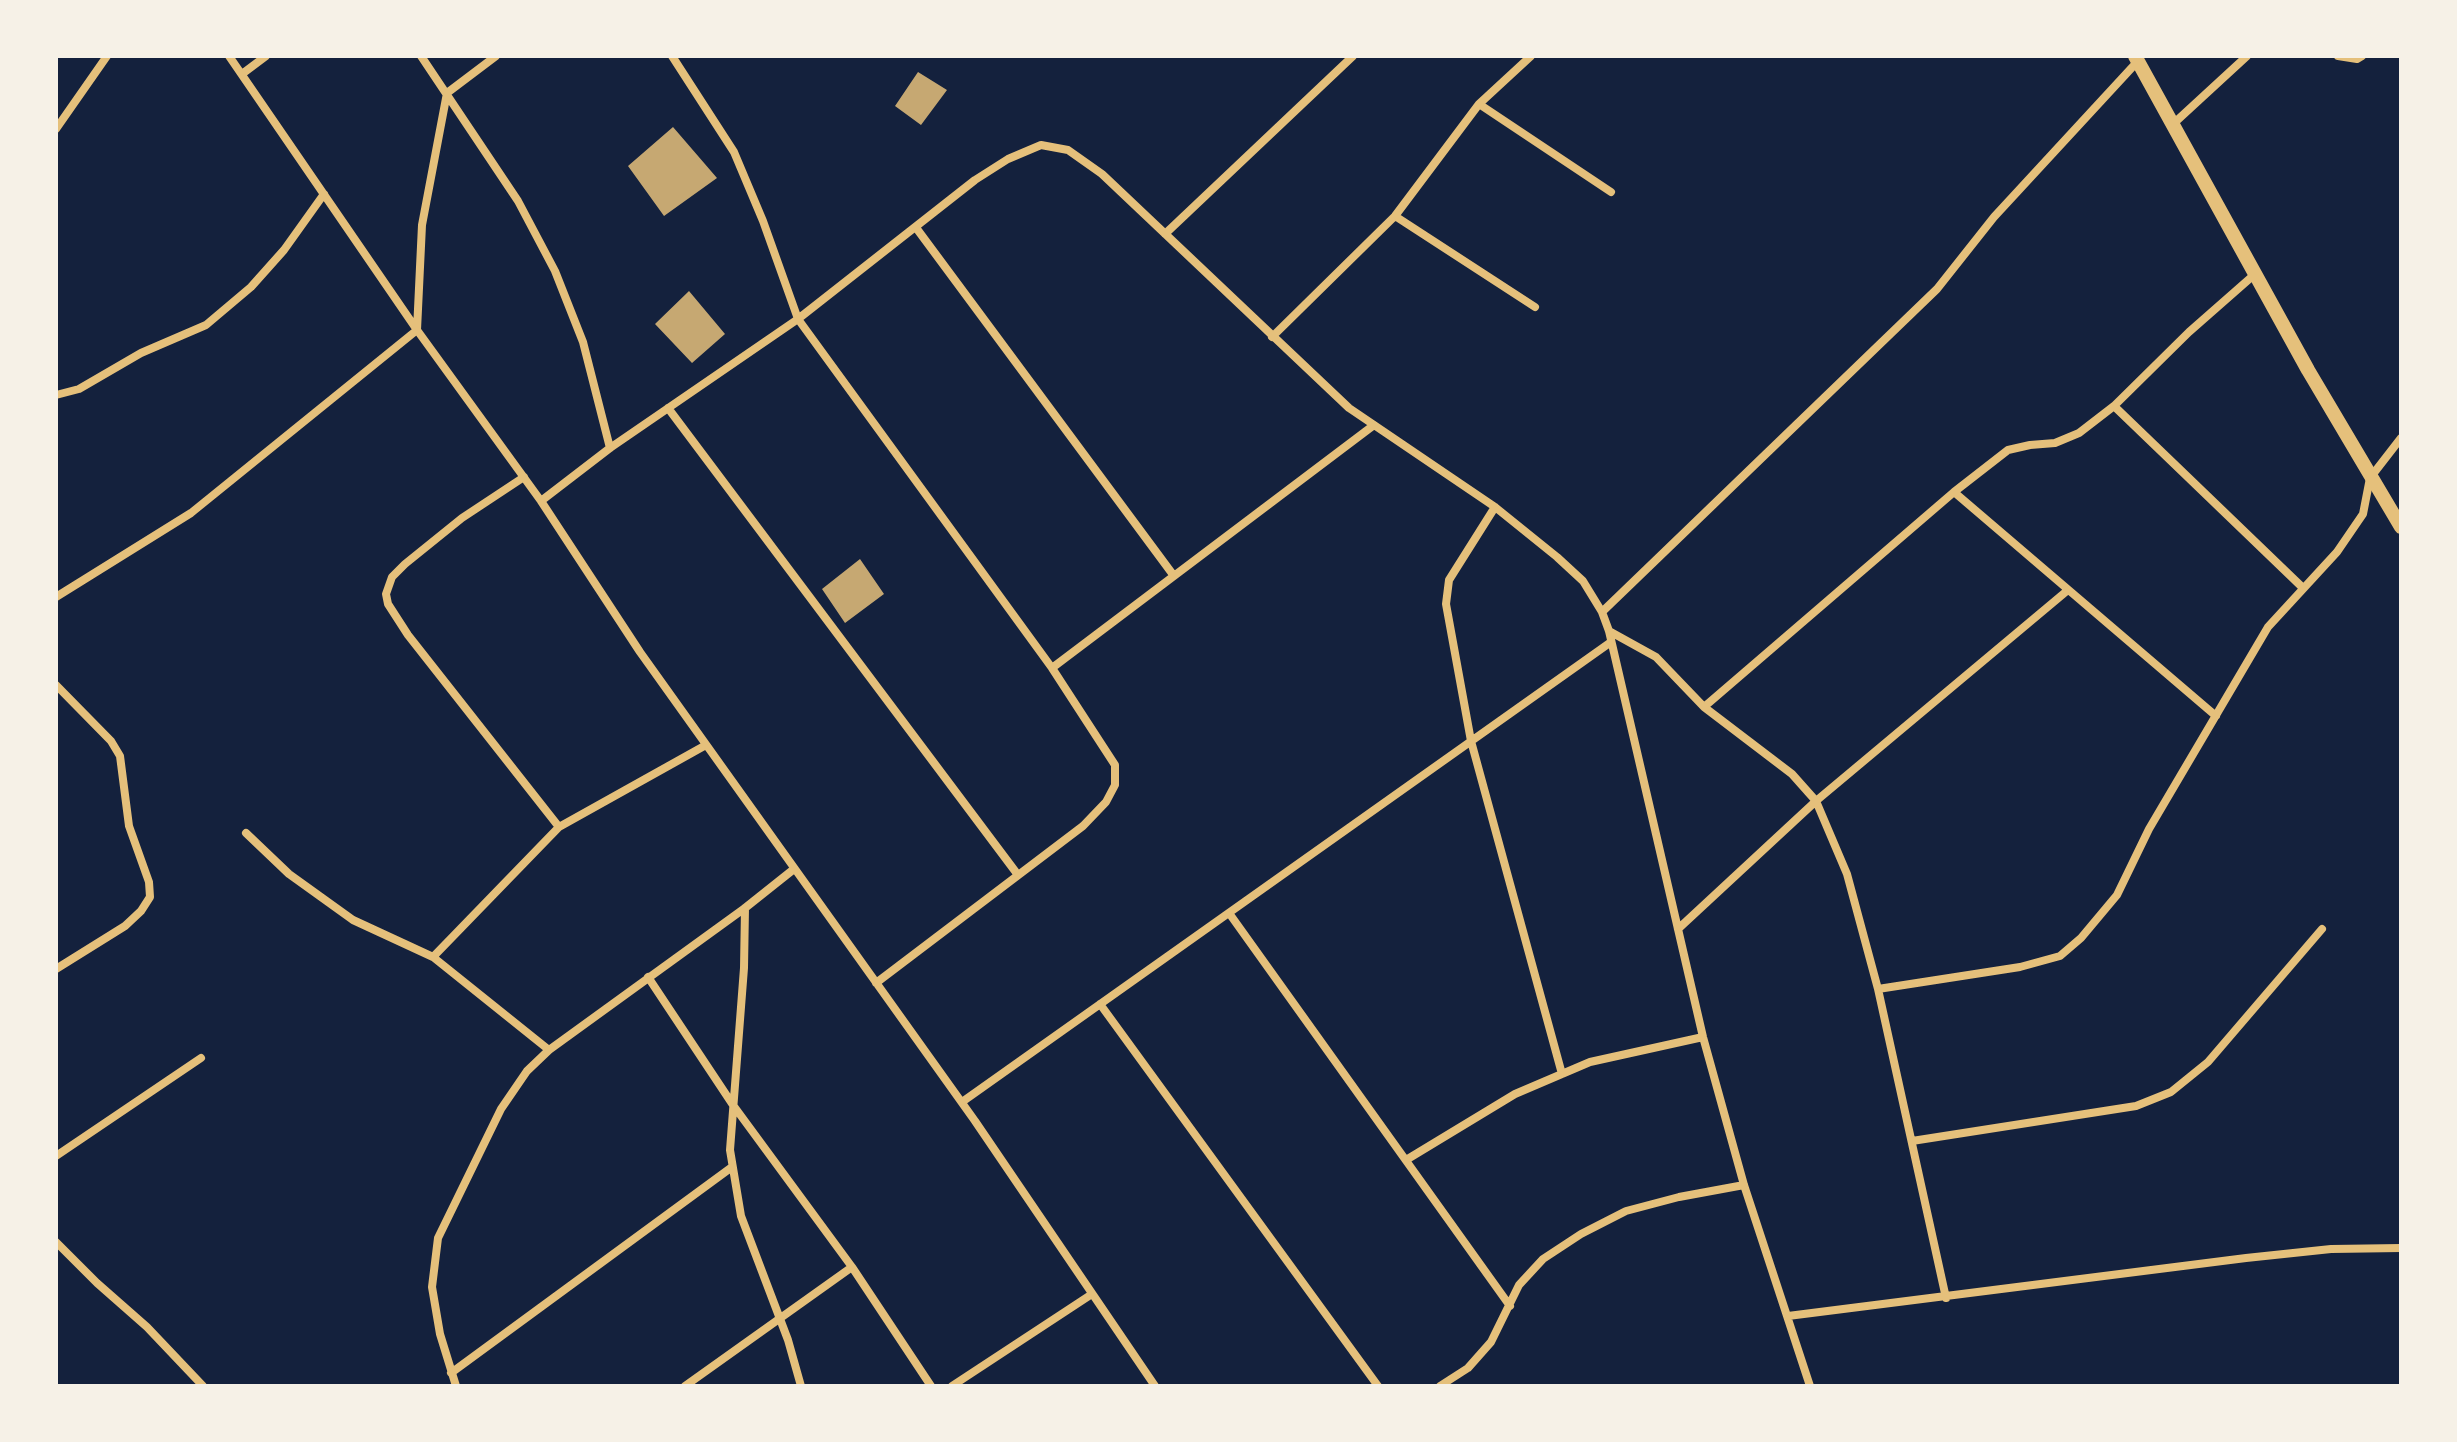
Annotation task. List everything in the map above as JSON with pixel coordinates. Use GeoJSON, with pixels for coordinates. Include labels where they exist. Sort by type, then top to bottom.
{"type":"FeatureCollection","features":[{"type":"Feature","properties":{"kind":"street"},"geometry":{"type":"LineString","coordinates":[[56,129],[107,56]]}},
{"type":"Feature","properties":{"kind":"street"},"geometry":{"type":"LineString","coordinates":[[229,56],[417,330],[541,501],[640,652],[962,1102],[1155,1386]]}},
{"type":"Feature","properties":{"kind":"street"},"geometry":{"type":"LineString","coordinates":[[242,74],[266,56]]}},
{"type":"Feature","properties":{"kind":"street"},"geometry":{"type":"LineString","coordinates":[[421,56],[518,201],[555,271],[583,342],[610,448]]}},
{"type":"Feature","properties":{"kind":"street"},"geometry":{"type":"LineString","coordinates":[[56,597],[191,513],[417,330],[422,225],[447,93],[496,56]]}},
{"type":"Feature","properties":{"kind":"street"},"geometry":{"type":"LineString","coordinates":[[672,56],[734,152],[798,319],[1052,668],[1115,765],[1115,785],[1106,802],[1083,826],[876,983]]}},
{"type":"Feature","properties":{"kind":"street"},"geometry":{"type":"LineString","coordinates":[[1165,234],[1353,56]]}},
{"type":"Feature","properties":{"kind":"street"},"geometry":{"type":"LineString","coordinates":[[1515,56],[1522,65]]}},
{"type":"Feature","properties":{"kind":"street"},"geometry":{"type":"LineString","coordinates":[[1272,337],[1395,216],[1479,104],[1531,56]]}},
{"type":"Feature","properties":{"kind":"street"},"geometry":{"type":"LineString","coordinates":[[2172,125],[2247,56]]}},
{"type":"Feature","properties":{"kind":"street"},"geometry":{"type":"LineString","coordinates":[[2338,56],[2357,59],[2362,56]]}},
{"type":"Feature","properties":{"kind":"street"},"geometry":{"type":"LineString","coordinates":[[1602,612],[1937,289],[1994,217],[2136,58],[2370,478],[2401,527]]}},
{"type":"Feature","properties":{"kind":"street"},"geometry":{"type":"LineString","coordinates":[[1479,104],[1611,192]]}},
{"type":"Feature","properties":{"kind":"street"},"geometry":{"type":"LineString","coordinates":[[541,501],[610,448],[798,319],[917,229],[975,180],[1008,159],[1041,145],[1068,150],[1102,174],[1349,408],[1495,507],[1583,581],[1602,612],[1609,631],[1703,1037],[1744,1185],[1810,1386]]}},
{"type":"Feature","properties":{"kind":"street"},"geometry":{"type":"LineString","coordinates":[[56,395],[79,389],[141,353],[206,325],[251,287],[284,250],[324,194]]}},
{"type":"Feature","properties":{"kind":"street"},"geometry":{"type":"LineString","coordinates":[[1395,216],[1535,307]]}},
{"type":"Feature","properties":{"kind":"street"},"geometry":{"type":"LineString","coordinates":[[917,229],[1174,576]]}},
{"type":"Feature","properties":{"kind":"street"},"geometry":{"type":"LineString","coordinates":[[1704,707],[1954,492],[2008,450],[2055,443],[2079,433],[2114,406],[2189,332],[2255,274]]}},
{"type":"Feature","properties":{"kind":"street"},"geometry":{"type":"LineString","coordinates":[[2114,406],[2302,587]]}},
{"type":"Feature","properties":{"kind":"street"},"geometry":{"type":"LineString","coordinates":[[668,408],[1018,875]]}},
{"type":"Feature","properties":{"kind":"street"},"geometry":{"type":"LineString","coordinates":[[1052,668],[1374,425]]}},
{"type":"Feature","properties":{"kind":"street"},"geometry":{"type":"LineString","coordinates":[[1878,989],[2020,967],[2060,956],[2081,938],[2117,895],[2149,829],[2268,627],[2337,552],[2363,514],[2370,478],[2401,438]]}},
{"type":"Feature","properties":{"kind":"street"},"geometry":{"type":"LineString","coordinates":[[524,477],[462,518],[405,564],[392,577],[386,594],[388,604],[408,635],[559,827]]}},
{"type":"Feature","properties":{"kind":"street"},"geometry":{"type":"LineString","coordinates":[[1954,492],[2216,716]]}},
{"type":"Feature","properties":{"kind":"street"},"geometry":{"type":"LineString","coordinates":[[1495,507],[1449,580],[1446,604],[1471,741],[1562,1074]]}},
{"type":"Feature","properties":{"kind":"street"},"geometry":{"type":"LineString","coordinates":[[1678,929],[1816,801],[2068,590]]}},
{"type":"Feature","properties":{"kind":"street"},"geometry":{"type":"LineString","coordinates":[[1609,631],[1656,657],[1704,707],[1792,774],[1816,801],[1847,874],[1878,989],[1946,1298]]}},
{"type":"Feature","properties":{"kind":"street"},"geometry":{"type":"LineString","coordinates":[[962,1102],[1611,642]]}},
{"type":"Feature","properties":{"kind":"street"},"geometry":{"type":"LineString","coordinates":[[56,685],[111,741],[120,756],[129,826],[149,882],[150,897],[125,926],[56,969]]}},
{"type":"Feature","properties":{"kind":"street"},"geometry":{"type":"LineString","coordinates":[[433,957],[559,827],[706,745]]}},
{"type":"Feature","properties":{"kind":"street"},"geometry":{"type":"LineString","coordinates":[[246,833],[289,874],[353,920],[433,957],[549,1050]]}},
{"type":"Feature","properties":{"kind":"street"},"geometry":{"type":"LineString","coordinates":[[456,1386],[440,1334],[432,1287],[438,1238],[501,1109],[527,1071],[549,1050],[794,869]]}},
{"type":"Feature","properties":{"kind":"street"},"geometry":{"type":"LineString","coordinates":[[745,908],[744,968],[730,1150],[741,1216],[780,1319],[801,1386]]}},
{"type":"Feature","properties":{"kind":"street"},"geometry":{"type":"LineString","coordinates":[[1229,913],[1510,1306]]}},
{"type":"Feature","properties":{"kind":"street"},"geometry":{"type":"LineString","coordinates":[[1912,1141],[2136,1106],[2171,1092],[2208,1062],[2322,929]]}},
{"type":"Feature","properties":{"kind":"street"},"geometry":{"type":"LineString","coordinates":[[648,977],[733,1105],[852,1267],[931,1386]]}},
{"type":"Feature","properties":{"kind":"street"},"geometry":{"type":"LineString","coordinates":[[1100,1004],[1378,1386]]}},
{"type":"Feature","properties":{"kind":"street"},"geometry":{"type":"LineString","coordinates":[[1406,1160],[1515,1094],[1590,1062],[1703,1037]]}},
{"type":"Feature","properties":{"kind":"street"},"geometry":{"type":"LineString","coordinates":[[56,1156],[201,1058]]}},
{"type":"Feature","properties":{"kind":"street"},"geometry":{"type":"LineString","coordinates":[[451,1373],[732,1167]]}},
{"type":"Feature","properties":{"kind":"street"},"geometry":{"type":"LineString","coordinates":[[1440,1386],[1468,1368],[1491,1342],[1519,1285],[1543,1259],[1581,1234],[1626,1211],[1744,1185]]}},
{"type":"Feature","properties":{"kind":"street"},"geometry":{"type":"LineString","coordinates":[[56,1242],[147,1327],[203,1386]]}},
{"type":"Feature","properties":{"kind":"street"},"geometry":{"type":"LineString","coordinates":[[1788,1316],[2246,1258],[2331,1249],[2401,1248]]}},
{"type":"Feature","properties":{"kind":"street"},"geometry":{"type":"LineString","coordinates":[[685,1386],[852,1267]]}},
{"type":"Feature","properties":{"kind":"street"},"geometry":{"type":"LineString","coordinates":[[952,1386],[1092,1294]]}},
{"type":"Feature","properties":{"kind":"building"},"geometry":{"type":"Polygon","coordinates":[[[918,72],[947,90],[921,125],[895,106],[918,72]]]}},
{"type":"Feature","properties":{"kind":"building"},"geometry":{"type":"Polygon","coordinates":[[[673,127],[717,178],[664,216],[628,166],[673,127]]]}},
{"type":"Feature","properties":{"kind":"building"},"geometry":{"type":"Polygon","coordinates":[[[689,291],[725,334],[692,363],[655,324],[689,291]]]}},
{"type":"Feature","properties":{"kind":"building"},"geometry":{"type":"Polygon","coordinates":[[[860,559],[884,594],[845,623],[822,589],[860,559]]]}}]}
